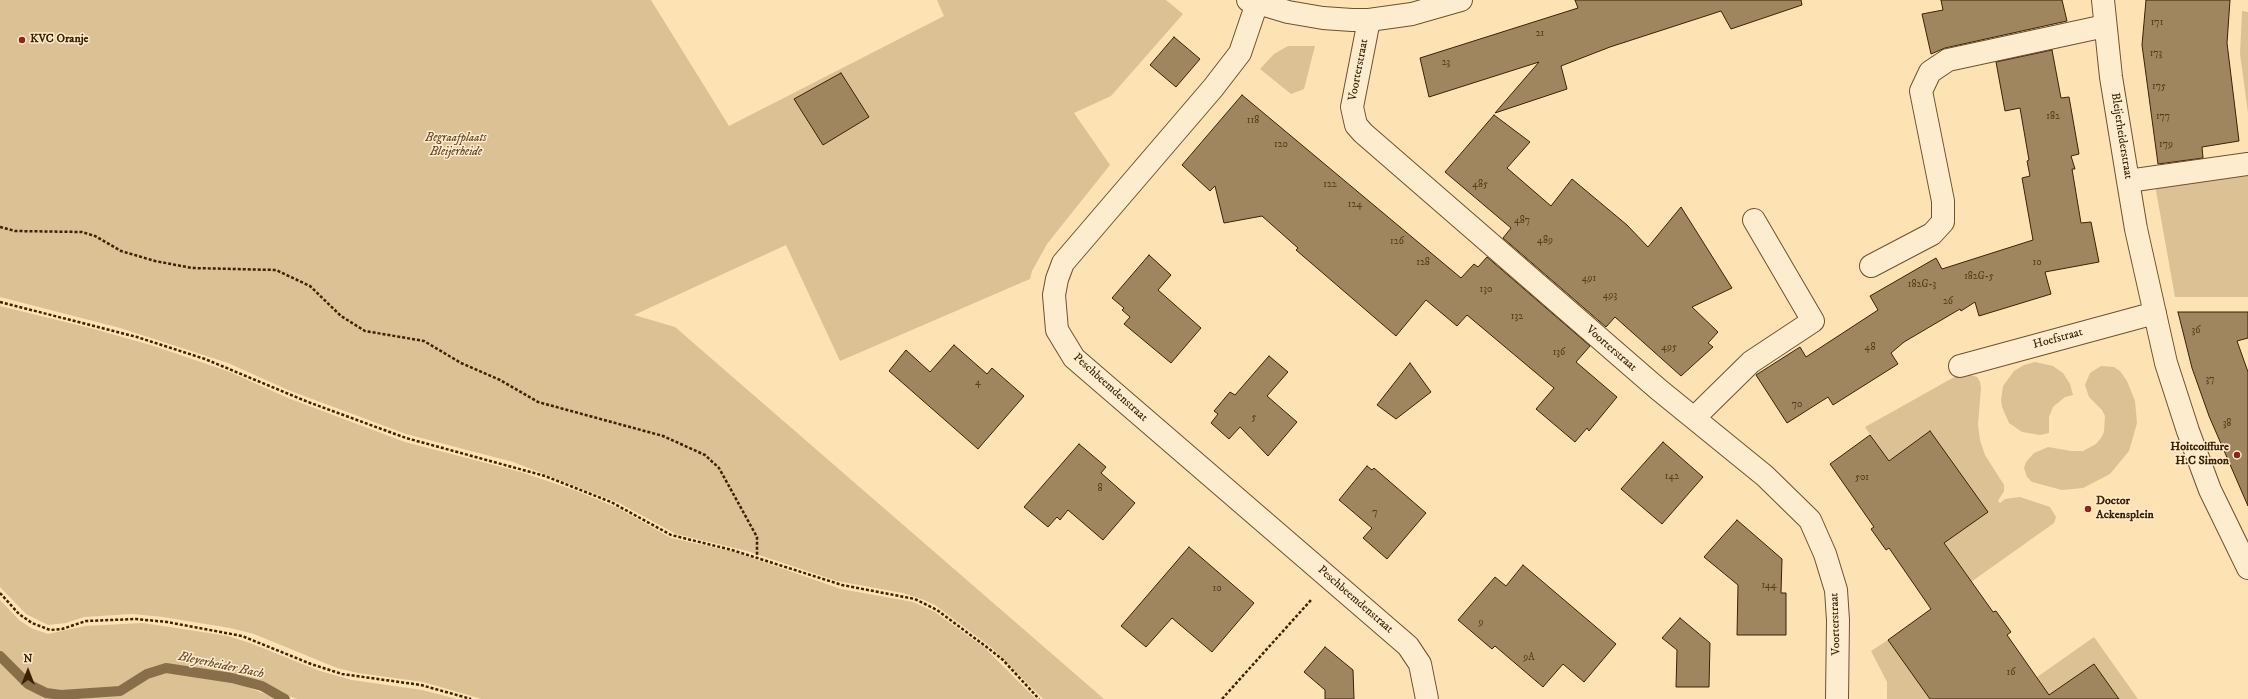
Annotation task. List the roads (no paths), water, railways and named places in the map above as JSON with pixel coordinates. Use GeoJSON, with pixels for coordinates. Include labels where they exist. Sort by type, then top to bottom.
{"type":"FeatureCollection","features":[{"type":"Feature","properties":{"kind":"street"},"geometry":{"type":"LineString","coordinates":[[1252,1],[1288,12],[1323,18],[1369,20],[1412,14],[1461,0]]}},
{"type":"Feature","properties":{"kind":"street","name":"Bleijerheiderstraat"},"geometry":{"type":"LineString","coordinates":[[2103,0],[2105,26],[2128,181],[2155,313]]}},
{"type":"Feature","properties":{"kind":"street","name":"Peschbeemdenstraat"},"geometry":{"type":"LineString","coordinates":[[1252,1],[1240,52],[1213,88],[1063,263],[1057,279],[1054,310],[1058,330],[1074,358],[1408,646],[1420,664],[1427,699]]}},
{"type":"Feature","properties":{"kind":"street","name":"Voorterstraat"},"geometry":{"type":"LineString","coordinates":[[1369,20],[1352,107],[1352,116],[1356,125],[1363,133],[1658,389],[1765,476],[1810,520],[1825,554],[1836,590],[1838,620],[1837,699]]}},
{"type":"Feature","properties":{"kind":"street"},"geometry":{"type":"LineString","coordinates":[[1871,266],[1932,234],[1943,222],[1943,201],[1921,91],[1930,72],[1948,60],[2105,26]]}},
{"type":"Feature","properties":{"kind":"street"},"geometry":{"type":"LineString","coordinates":[[2128,181],[2248,164]]}},
{"type":"Feature","properties":{"kind":"street"},"geometry":{"type":"LineString","coordinates":[[1694,418],[1751,362],[1813,321],[1754,220]]}},
{"type":"Feature","properties":{"kind":"street"},"geometry":{"type":"LineString","coordinates":[[2155,313],[2166,363],[2188,430],[2210,490],[2248,568]]}},
{"type":"Feature","properties":{"kind":"street","name":"Hoefstraat"},"geometry":{"type":"LineString","coordinates":[[1960,366],[2155,313]]}},
{"type":"Feature","properties":{"kind":"waterway","name":"Bleyerheider Bach"},"geometry":{"type":"LineString","coordinates":[[0,656],[28,684],[46,693],[61,695],[120,691],[147,674],[166,668],[232,678],[262,686],[285,699]]}},
{"type":"Feature","properties":{"kind":"place","name":"KVC Oranje"},"geometry":{"type":"Point","coordinates":[22,40]}},
{"type":"Feature","properties":{"kind":"place","name":"Hoitcoiffure H.C Simon"},"geometry":{"type":"Point","coordinates":[2237,455]}},
{"type":"Feature","properties":{"kind":"place","name":"Doctor Ackensplein"},"geometry":{"type":"Point","coordinates":[2088,509]}},
{"type":"Feature","properties":{"kind":"park label","name":"Begraafplaats Bleijerheide"},"geometry":{"type":"Point","coordinates":[456,146]}}]}
